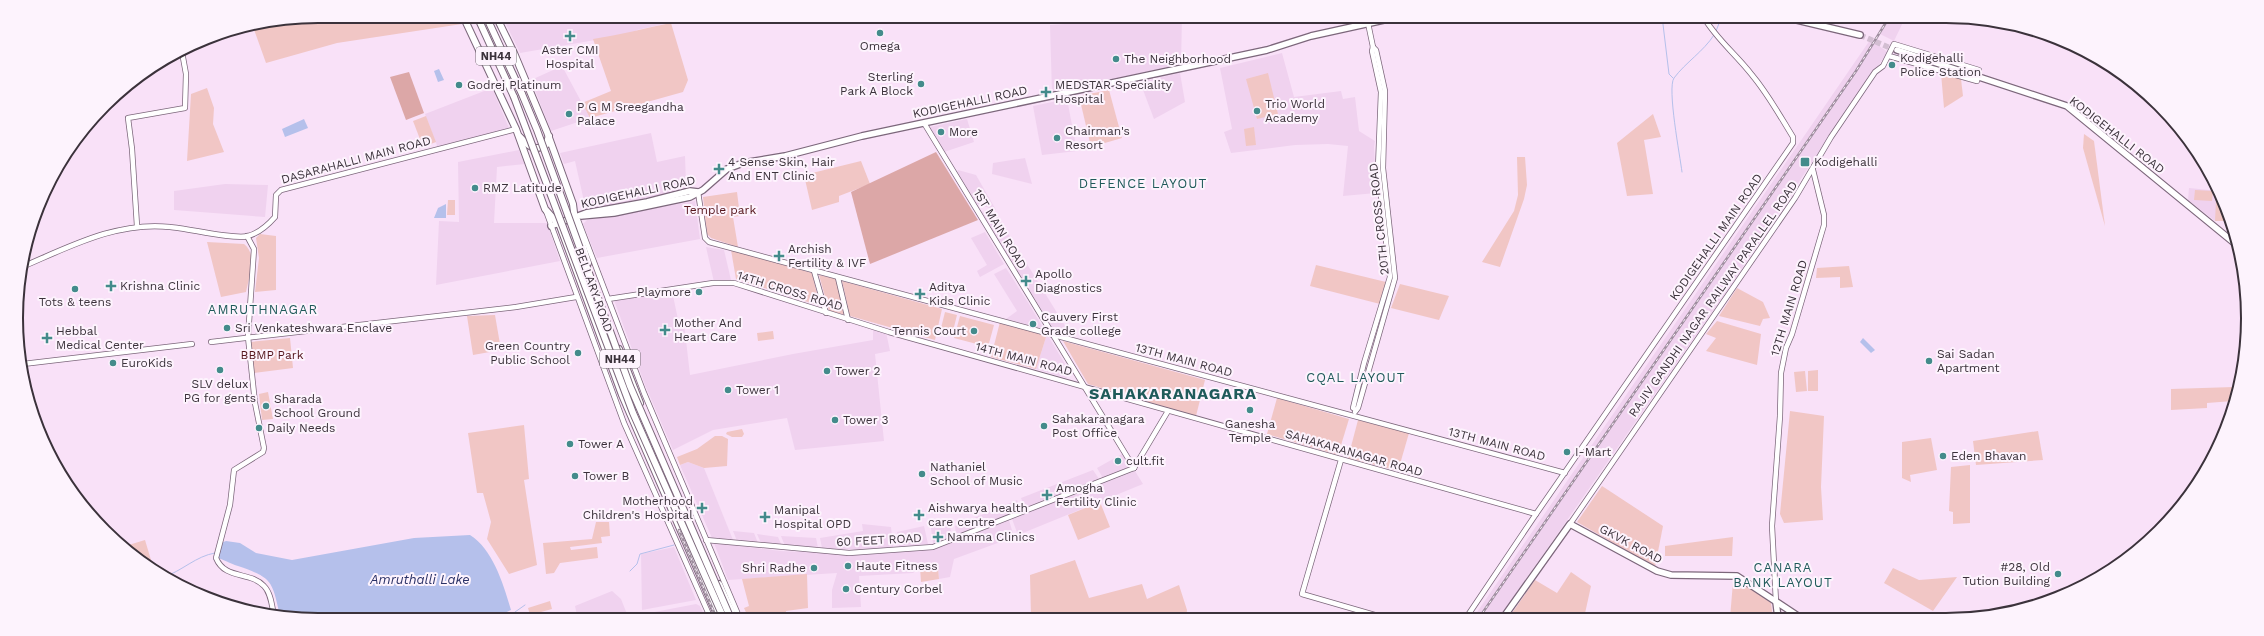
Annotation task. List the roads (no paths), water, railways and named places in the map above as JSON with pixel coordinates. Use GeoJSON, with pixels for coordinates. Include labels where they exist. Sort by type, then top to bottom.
{"type":"FeatureCollection","features":[{"type":"Feature","properties":{"kind":"highway","name":"BELLARY ROAD"},"geometry":{"type":"LineString","coordinates":[[465,23],[517,132],[545,209],[558,223],[622,395],[716,613]]}},
{"type":"Feature","properties":{"kind":"highway","name":"BELLARY ROAD"},"geometry":{"type":"LineString","coordinates":[[480,23],[514,97],[630,406],[721,613]]}},
{"type":"Feature","properties":{"kind":"highway","name":"BELLARY ROAD"},"geometry":{"type":"LineString","coordinates":[[489,23],[537,130],[630,386],[728,613]]}},
{"type":"Feature","properties":{"kind":"highway","name":"BELLARY ROAD"},"geometry":{"type":"LineString","coordinates":[[499,23],[514,53],[549,136],[578,216],[575,221],[593,278],[643,409],[732,613]]}},
{"type":"Feature","properties":{"kind":"highway"},"geometry":{"type":"LineString","coordinates":[[517,132],[531,148],[538,149],[546,145],[549,136]]}},
{"type":"Feature","properties":{"kind":"main road","name":"KODIGEHALLI ROAD"},"geometry":{"type":"LineString","coordinates":[[551,226],[578,216],[614,213],[690,197],[736,164],[785,156],[924,123],[1266,50],[1311,36],[1368,23]]}},
{"type":"Feature","properties":{"kind":"main road"},"geometry":{"type":"LineString","coordinates":[[1809,23],[1860,35]]}},
{"type":"Feature","properties":{"kind":"main road","name":"KODIGEHALLI ROAD"},"geometry":{"type":"LineString","coordinates":[[1897,50],[2067,106],[2230,240]]}},
{"type":"Feature","properties":{"kind":"main road"},"geometry":{"type":"LineString","coordinates":[[1507,613],[1570,524]]}},
{"type":"Feature","properties":{"kind":"main road","name":"GKVK ROAD"},"geometry":{"type":"LineString","coordinates":[[1570,524],[1657,571],[1671,575],[1737,576],[1793,613]]}},
{"type":"Feature","properties":{"kind":"main road"},"geometry":{"type":"LineString","coordinates":[[1776,602],[1777,613]]}},
{"type":"Feature","properties":{"kind":"street","name":"20TH CROSS ROAD"},"geometry":{"type":"LineString","coordinates":[[1354,416],[1358,408],[1396,278],[1383,168],[1385,91],[1376,50],[1373,47],[1368,23]]}},
{"type":"Feature","properties":{"kind":"street","name":"KODIGEHALLI MAIN ROAD"},"geometry":{"type":"LineString","coordinates":[[1565,473],[1793,143],[1793,137],[1760,85],[1713,34],[1707,23]]}},
{"type":"Feature","properties":{"kind":"street","name":"RAJIV GANDHI NAGAR RAILWAY PARALLEL ROAD"},"geometry":{"type":"LineString","coordinates":[[1570,524],[1813,170],[1831,136],[1875,72],[1883,66],[1894,44],[1979,70],[1978,77]]}},
{"type":"Feature","properties":{"kind":"street"},"geometry":{"type":"LineString","coordinates":[[137,226],[132,149],[128,118],[185,108],[186,85],[182,56]]}},
{"type":"Feature","properties":{"kind":"street"},"geometry":{"type":"LineString","coordinates":[[1888,56],[1977,81],[1978,77]]}},
{"type":"Feature","properties":{"kind":"street","name":"1ST MAIN ROAD"},"geometry":{"type":"LineString","coordinates":[[924,123],[1134,468]]}},
{"type":"Feature","properties":{"kind":"street","name":"DASARAHALLI MAIN ROAD"},"geometry":{"type":"LineString","coordinates":[[247,236],[262,229],[275,217],[276,195],[281,190],[517,132]]}},
{"type":"Feature","properties":{"kind":"street","name":"12TH MAIN ROAD"},"geometry":{"type":"LineString","coordinates":[[1776,602],[1772,526],[1780,416],[1781,373],[1786,348],[1792,334],[1824,225],[1824,215],[1813,170]]}},
{"type":"Feature","properties":{"kind":"street","name":"13TH MAIN ROAD"},"geometry":{"type":"LineString","coordinates":[[698,192],[705,238],[710,242],[838,278],[1051,333],[1565,473]]}},
{"type":"Feature","properties":{"kind":"street"},"geometry":{"type":"LineString","coordinates":[[545,209],[576,297],[624,423],[708,613]]}},
{"type":"Feature","properties":{"kind":"street"},"geometry":{"type":"LineString","coordinates":[[578,216],[578,220],[644,393],[737,613]]}},
{"type":"Feature","properties":{"kind":"street"},"geometry":{"type":"LineString","coordinates":[[28,264],[83,241],[137,226],[169,227],[247,236],[254,249],[255,256],[248,337],[255,403],[264,448],[263,452],[234,470],[230,505],[216,558],[227,572],[256,580],[264,586],[269,596],[272,609]]}},
{"type":"Feature","properties":{"kind":"street"},"geometry":{"type":"LineString","coordinates":[[814,271],[826,313]]}},
{"type":"Feature","properties":{"kind":"street"},"geometry":{"type":"LineString","coordinates":[[838,278],[848,320]]}},
{"type":"Feature","properties":{"kind":"street","name":"14TH CROSS ROAD"},"geometry":{"type":"LineString","coordinates":[[608,299],[713,283],[734,283],[780,296],[826,313],[889,332]]}},
{"type":"Feature","properties":{"kind":"street"},"geometry":{"type":"LineString","coordinates":[[211,342],[516,307],[576,297]]}},
{"type":"Feature","properties":{"kind":"street","name":"14TH MAIN ROAD"},"geometry":{"type":"LineString","coordinates":[[889,332],[1084,386]]}},
{"type":"Feature","properties":{"kind":"street"},"geometry":{"type":"LineString","coordinates":[[27,364],[192,344]]}},
{"type":"Feature","properties":{"kind":"street","name":"SAHAKARANAGAR ROAD"},"geometry":{"type":"LineString","coordinates":[[1084,386],[1536,514]]}},
{"type":"Feature","properties":{"kind":"street"},"geometry":{"type":"LineString","coordinates":[[1134,468],[1168,411]]}},
{"type":"Feature","properties":{"kind":"street"},"geometry":{"type":"LineString","coordinates":[[1341,460],[1302,594],[1368,613]]}},
{"type":"Feature","properties":{"kind":"street","name":"60 FEET ROAD"},"geometry":{"type":"LineString","coordinates":[[706,540],[849,553],[933,547],[1134,468]]}},
{"type":"Feature","properties":{"kind":"street"},"geometry":{"type":"LineString","coordinates":[[1469,613],[1565,473]]}},
{"type":"Feature","properties":{"kind":"water"},"geometry":{"type":"Polygon","coordinates":[[[439,69],[444,80],[438,82],[434,71],[439,69]]]}},
{"type":"Feature","properties":{"kind":"water"},"geometry":{"type":"Polygon","coordinates":[[[304,119],[308,128],[285,137],[282,129],[304,119]]]}},
{"type":"Feature","properties":{"kind":"water"},"geometry":{"type":"Polygon","coordinates":[[[446,204],[446,218],[434,218],[438,208],[446,204]]]}},
{"type":"Feature","properties":{"kind":"water"},"geometry":{"type":"Polygon","coordinates":[[[1863,338],[1875,350],[1871,353],[1860,342],[1863,338]]]}},
{"type":"Feature","properties":{"kind":"water","name":"Amruthalli Lake"},"geometry":{"type":"Polygon","coordinates":[[[470,535],[485,549],[491,559],[501,579],[511,610],[504,613],[318,613],[279,610],[275,595],[269,582],[265,578],[250,570],[215,557],[218,544],[226,541],[240,543],[256,553],[292,560],[414,538],[470,535]]]}},
{"type":"Feature","properties":{"kind":"waterway"},"geometry":{"type":"LineString","coordinates":[[1663,23],[1669,74],[1673,78]]}},
{"type":"Feature","properties":{"kind":"waterway"},"geometry":{"type":"LineString","coordinates":[[1716,31],[1719,23]]}},
{"type":"Feature","properties":{"kind":"waterway"},"geometry":{"type":"LineString","coordinates":[[1682,172],[1673,108],[1672,84],[1674,78],[1679,72],[1705,47],[1714,35]]}},
{"type":"Feature","properties":{"kind":"waterway"},"geometry":{"type":"LineString","coordinates":[[630,571],[637,564],[640,554],[674,545]]}},
{"type":"Feature","properties":{"kind":"waterway"},"geometry":{"type":"LineString","coordinates":[[171,574],[195,560],[215,553]]}},
{"type":"Feature","properties":{"kind":"waterway"},"geometry":{"type":"LineString","coordinates":[[515,612],[525,605]]}},
{"type":"Feature","properties":{"kind":"tunnel"},"geometry":{"type":"LineString","coordinates":[[1860,35],[1895,50]]}},
{"type":"Feature","properties":{"kind":"railway"},"geometry":{"type":"LineString","coordinates":[[1482,613],[1856,71],[1886,23]]}},
{"type":"Feature","properties":{"kind":"railway"},"geometry":{"type":"LineString","coordinates":[[679,530],[714,613]]}},
{"type":"Feature","properties":{"kind":"place","name":"Omega"},"geometry":{"type":"Point","coordinates":[880,33]}},
{"type":"Feature","properties":{"kind":"place","name":"Aster CMI Hospital"},"geometry":{"type":"Point","coordinates":[570,36]}},
{"type":"Feature","properties":{"kind":"place","name":"The Neighborhood"},"geometry":{"type":"Point","coordinates":[1116,59]}},
{"type":"Feature","properties":{"kind":"place","name":"Kodigehalli Police Station"},"geometry":{"type":"Point","coordinates":[1892,65]}},
{"type":"Feature","properties":{"kind":"place","name":"Sterling Park A Block"},"geometry":{"type":"Point","coordinates":[921,84]}},
{"type":"Feature","properties":{"kind":"place","name":"Godrej Platinum"},"geometry":{"type":"Point","coordinates":[459,85]}},
{"type":"Feature","properties":{"kind":"place","name":"MEDSTAR Speciality Hospital"},"geometry":{"type":"Point","coordinates":[1046,92]}},
{"type":"Feature","properties":{"kind":"place","name":"Trio World Academy"},"geometry":{"type":"Point","coordinates":[1257,111]}},
{"type":"Feature","properties":{"kind":"place","name":"P G M Sreegandha Palace"},"geometry":{"type":"Point","coordinates":[569,114]}},
{"type":"Feature","properties":{"kind":"place","name":"More"},"geometry":{"type":"Point","coordinates":[941,132]}},
{"type":"Feature","properties":{"kind":"place","name":"Chairman's Resort"},"geometry":{"type":"Point","coordinates":[1057,138]}},
{"type":"Feature","properties":{"kind":"place","name":"Kodigehalli"},"geometry":{"type":"Point","coordinates":[1805,162]}},
{"type":"Feature","properties":{"kind":"place","name":"4 Sense Skin, Hair And ENT Clinic"},"geometry":{"type":"Point","coordinates":[719,169]}},
{"type":"Feature","properties":{"kind":"place","name":"RMZ Latitude"},"geometry":{"type":"Point","coordinates":[475,188]}},
{"type":"Feature","properties":{"kind":"place","name":"Archish Fertility & IVF"},"geometry":{"type":"Point","coordinates":[779,256]}},
{"type":"Feature","properties":{"kind":"place","name":"Apollo Diagnostics"},"geometry":{"type":"Point","coordinates":[1026,281]}},
{"type":"Feature","properties":{"kind":"place","name":"Krishna Clinic"},"geometry":{"type":"Point","coordinates":[111,286]}},
{"type":"Feature","properties":{"kind":"place","name":"Tots & teens"},"geometry":{"type":"Point","coordinates":[75,289]}},
{"type":"Feature","properties":{"kind":"place","name":"Playmore"},"geometry":{"type":"Point","coordinates":[699,292]}},
{"type":"Feature","properties":{"kind":"place","name":"Aditya Kids Clinic"},"geometry":{"type":"Point","coordinates":[920,294]}},
{"type":"Feature","properties":{"kind":"place","name":"Cauvery First Grade college"},"geometry":{"type":"Point","coordinates":[1033,324]}},
{"type":"Feature","properties":{"kind":"place","name":"Sri Venkateshwara Enclave"},"geometry":{"type":"Point","coordinates":[227,328]}},
{"type":"Feature","properties":{"kind":"place","name":"Mother And Heart Care"},"geometry":{"type":"Point","coordinates":[665,330]}},
{"type":"Feature","properties":{"kind":"place","name":"Tennis Court"},"geometry":{"type":"Point","coordinates":[974,331]}},
{"type":"Feature","properties":{"kind":"place","name":"Hebbal Medical Center"},"geometry":{"type":"Point","coordinates":[47,338]}},
{"type":"Feature","properties":{"kind":"place","name":"Green Country Public School"},"geometry":{"type":"Point","coordinates":[578,353]}},
{"type":"Feature","properties":{"kind":"place","name":"Sai Sadan Apartment"},"geometry":{"type":"Point","coordinates":[1929,361]}},
{"type":"Feature","properties":{"kind":"place","name":"EuroKids"},"geometry":{"type":"Point","coordinates":[113,363]}},
{"type":"Feature","properties":{"kind":"place","name":"SLV delux PG for gents"},"geometry":{"type":"Point","coordinates":[220,370]}},
{"type":"Feature","properties":{"kind":"place","name":"Tower 2"},"geometry":{"type":"Point","coordinates":[827,371]}},
{"type":"Feature","properties":{"kind":"place","name":"Tower 1"},"geometry":{"type":"Point","coordinates":[728,390]}},
{"type":"Feature","properties":{"kind":"place","name":"Sharada School Ground"},"geometry":{"type":"Point","coordinates":[266,406]}},
{"type":"Feature","properties":{"kind":"place","name":"Ganesha Temple"},"geometry":{"type":"Point","coordinates":[1250,410]}},
{"type":"Feature","properties":{"kind":"place","name":"Tower 3"},"geometry":{"type":"Point","coordinates":[835,420]}},
{"type":"Feature","properties":{"kind":"place","name":"Sahakaranagara Post Office"},"geometry":{"type":"Point","coordinates":[1044,426]}},
{"type":"Feature","properties":{"kind":"place","name":"Daily Needs"},"geometry":{"type":"Point","coordinates":[259,428]}},
{"type":"Feature","properties":{"kind":"place","name":"Tower A"},"geometry":{"type":"Point","coordinates":[570,444]}},
{"type":"Feature","properties":{"kind":"place","name":"I-Mart"},"geometry":{"type":"Point","coordinates":[1567,452]}},
{"type":"Feature","properties":{"kind":"place","name":"Eden Bhavan"},"geometry":{"type":"Point","coordinates":[1943,456]}},
{"type":"Feature","properties":{"kind":"place","name":"cult.fit"},"geometry":{"type":"Point","coordinates":[1118,461]}},
{"type":"Feature","properties":{"kind":"place","name":"Nathaniel School of Music"},"geometry":{"type":"Point","coordinates":[922,474]}},
{"type":"Feature","properties":{"kind":"place","name":"Tower B"},"geometry":{"type":"Point","coordinates":[575,476]}},
{"type":"Feature","properties":{"kind":"place","name":"Amogha Fertility Clinic"},"geometry":{"type":"Point","coordinates":[1047,495]}},
{"type":"Feature","properties":{"kind":"place","name":"Motherhood Children's Hospital"},"geometry":{"type":"Point","coordinates":[702,508]}},
{"type":"Feature","properties":{"kind":"place","name":"Aishwarya health care centre"},"geometry":{"type":"Point","coordinates":[919,515]}},
{"type":"Feature","properties":{"kind":"place","name":"Manipal Hospital OPD"},"geometry":{"type":"Point","coordinates":[765,517]}},
{"type":"Feature","properties":{"kind":"place","name":"Namma Clinics"},"geometry":{"type":"Point","coordinates":[938,537]}},
{"type":"Feature","properties":{"kind":"place","name":"Haute Fitness"},"geometry":{"type":"Point","coordinates":[848,566]}},
{"type":"Feature","properties":{"kind":"place","name":"Shri Radhe"},"geometry":{"type":"Point","coordinates":[814,568]}},
{"type":"Feature","properties":{"kind":"place","name":"#28, Old Tution Building"},"geometry":{"type":"Point","coordinates":[2058,574]}},
{"type":"Feature","properties":{"kind":"place","name":"Century Corbel"},"geometry":{"type":"Point","coordinates":[846,589]}},
{"type":"Feature","properties":{"kind":"district","name":"DEFENCE LAYOUT"},"geometry":{"type":"Point","coordinates":[1143,183]}},
{"type":"Feature","properties":{"kind":"district","name":"AMRUTHNAGAR"},"geometry":{"type":"Point","coordinates":[263,309]}},
{"type":"Feature","properties":{"kind":"district","name":"CQAL LAYOUT"},"geometry":{"type":"Point","coordinates":[1356,377]}},
{"type":"Feature","properties":{"kind":"district","name":"SAHAKARANAGARA"},"geometry":{"type":"Point","coordinates":[1173,393]}},
{"type":"Feature","properties":{"kind":"district","name":"CANARA BANK LAYOUT"},"geometry":{"type":"Point","coordinates":[1783,574]}},
{"type":"Feature","properties":{"kind":"park label","name":"Temple park"},"geometry":{"type":"Point","coordinates":[720,210]}},
{"type":"Feature","properties":{"kind":"park label","name":"BBMP Park"},"geometry":{"type":"Point","coordinates":[272,355]}}]}
